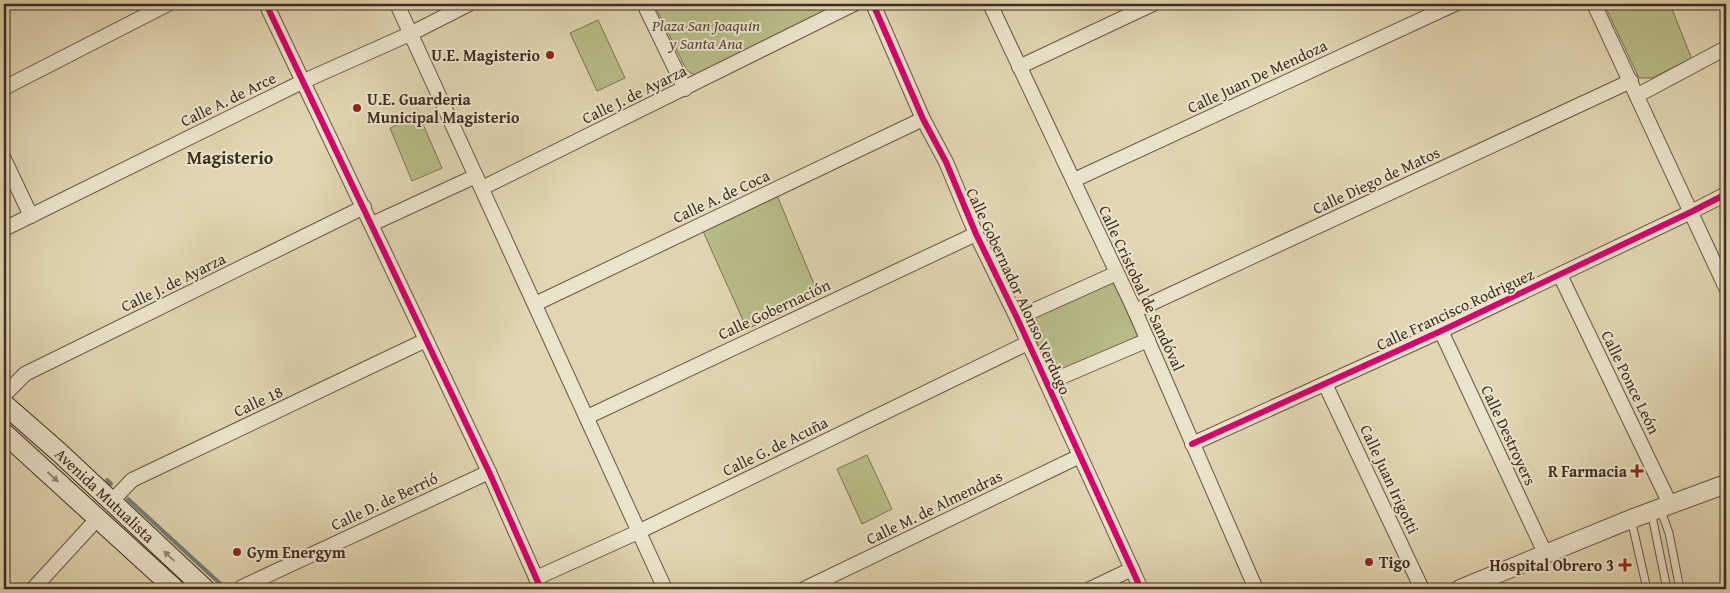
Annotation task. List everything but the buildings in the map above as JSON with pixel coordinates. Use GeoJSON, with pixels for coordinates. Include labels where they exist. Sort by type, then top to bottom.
{"type":"FeatureCollection","features":[{"type":"Feature","properties":{"kind":"main road","name":"Avenida Mutualista"},"geometry":{"type":"LineString","coordinates":[[4,404],[60,453],[205,589]]}},
{"type":"Feature","properties":{"kind":"main road"},"geometry":{"type":"LineString","coordinates":[[4,423],[9,424],[44,453],[60,453]]}},
{"type":"Feature","properties":{"kind":"main road","name":"Avenida Mutualista"},"geometry":{"type":"LineString","coordinates":[[4,433],[176,589]]}},
{"type":"Feature","properties":{"kind":"street"},"geometry":{"type":"LineString","coordinates":[[4,88],[168,4]]}},
{"type":"Feature","properties":{"kind":"street"},"geometry":{"type":"LineString","coordinates":[[266,4],[372,224],[539,584]]}},
{"type":"Feature","properties":{"kind":"street"},"geometry":{"type":"LineString","coordinates":[[397,4],[412,33],[665,589]]}},
{"type":"Feature","properties":{"kind":"street","name":"Calle A. de Arce"},"geometry":{"type":"LineString","coordinates":[[4,229],[304,81],[412,33],[468,4]]}},
{"type":"Feature","properties":{"kind":"street"},"geometry":{"type":"LineString","coordinates":[[644,4],[685,89]]}},
{"type":"Feature","properties":{"kind":"street","name":"Calle J. de Ayarza"},"geometry":{"type":"LineString","coordinates":[[372,224],[479,182],[685,89],[854,4]]}},
{"type":"Feature","properties":{"kind":"street","name":"Calle Gobernador Alonso Verdugo"},"geometry":{"type":"LineString","coordinates":[[873,4],[923,119],[946,162],[976,234],[1017,318],[1141,589]]}},
{"type":"Feature","properties":{"kind":"street","name":"Calle Cristobal de Sandóval"},"geometry":{"type":"LineString","coordinates":[[990,4],[1135,311],[1256,589]]}},
{"type":"Feature","properties":{"kind":"street"},"geometry":{"type":"LineString","coordinates":[[1019,67],[1153,4]]}},
{"type":"Feature","properties":{"kind":"street","name":"Calle Juan De Mendoza"},"geometry":{"type":"LineString","coordinates":[[1074,180],[1455,4]]}},
{"type":"Feature","properties":{"kind":"street"},"geometry":{"type":"LineString","coordinates":[[1594,4],[1638,95],[1726,288]]}},
{"type":"Feature","properties":{"kind":"street"},"geometry":{"type":"LineString","coordinates":[[1638,95],[1726,48]]}},
{"type":"Feature","properties":{"kind":"street","name":"Calle Diego de Matos"},"geometry":{"type":"LineString","coordinates":[[1135,311],[1631,81]]}},
{"type":"Feature","properties":{"kind":"street","name":"Calle A. de Coca"},"geometry":{"type":"LineString","coordinates":[[535,304],[923,119]]}},
{"type":"Feature","properties":{"kind":"street"},"geometry":{"type":"LineString","coordinates":[[4,159],[31,216]]}},
{"type":"Feature","properties":{"kind":"street","name":"Calle Francisco Rodriguez"},"geometry":{"type":"LineString","coordinates":[[1192,444],[1441,331],[1726,194]]}},
{"type":"Feature","properties":{"kind":"street","name":"Calle J. de Ayarza"},"geometry":{"type":"LineString","coordinates":[[4,395],[26,374],[364,208]]}},
{"type":"Feature","properties":{"kind":"street","name":"Calle Gobernación"},"geometry":{"type":"LineString","coordinates":[[587,417],[976,234]]}},
{"type":"Feature","properties":{"kind":"street"},"geometry":{"type":"LineString","coordinates":[[1017,318],[1117,273]]}},
{"type":"Feature","properties":{"kind":"street","name":"Calle Ponce León"},"geometry":{"type":"LineString","coordinates":[[1560,274],[1661,508]]}},
{"type":"Feature","properties":{"kind":"street","name":"Calle Destroyers"},"geometry":{"type":"LineString","coordinates":[[1441,331],[1545,553]]}},
{"type":"Feature","properties":{"kind":"street","name":"Calle 18"},"geometry":{"type":"LineString","coordinates":[[111,502],[132,480],[426,340]]}},
{"type":"Feature","properties":{"kind":"street"},"geometry":{"type":"LineString","coordinates":[[1046,383],[1148,340]]}},
{"type":"Feature","properties":{"kind":"street","name":"Calle G. de Acuña"},"geometry":{"type":"LineString","coordinates":[[539,584],[638,532],[1028,343]]}},
{"type":"Feature","properties":{"kind":"street","name":"Calle Juan Irigotti"},"geometry":{"type":"LineString","coordinates":[[1325,384],[1422,589]]}},
{"type":"Feature","properties":{"kind":"street","name":"Calle M. de Almendras"},"geometry":{"type":"LineString","coordinates":[[804,589],[1080,456]]}},
{"type":"Feature","properties":{"kind":"street","name":"Calle D. de Berrió"},"geometry":{"type":"LineString","coordinates":[[241,589],[488,472]]}},
{"type":"Feature","properties":{"kind":"street"},"geometry":{"type":"LineString","coordinates":[[1465,588],[1545,553],[1726,484]]}},
{"type":"Feature","properties":{"kind":"street"},"geometry":{"type":"LineString","coordinates":[[33,589],[98,518]]}},
{"type":"Feature","properties":{"kind":"street"},"geometry":{"type":"LineString","coordinates":[[1090,589],[1132,569]]}},
{"type":"Feature","properties":{"kind":"lane"},"geometry":{"type":"LineString","coordinates":[[1661,508],[1667,589]]}},
{"type":"Feature","properties":{"kind":"lane"},"geometry":{"type":"LineString","coordinates":[[1661,508],[1680,589]]}},
{"type":"Feature","properties":{"kind":"lane"},"geometry":{"type":"LineString","coordinates":[[1631,519],[1647,589]]}},
{"type":"Feature","properties":{"kind":"green space","name":"Plaza San Joaquin y Santa Ana"},"geometry":{"type":"Polygon","coordinates":[[[654,4],[820,4],[824,11],[695,75],[687,71],[654,4]]]}},
{"type":"Feature","properties":{"kind":"green space"},"geometry":{"type":"Polygon","coordinates":[[[1604,4],[1670,4],[1691,57],[1690,59],[1652,78],[1639,78],[1604,4]]]}},
{"type":"Feature","properties":{"kind":"green space"},"geometry":{"type":"Polygon","coordinates":[[[598,20],[625,78],[597,91],[570,33],[598,20]]]}},
{"type":"Feature","properties":{"kind":"green space"},"geometry":{"type":"Polygon","coordinates":[[[419,115],[442,168],[412,181],[390,128],[419,115]]]}},
{"type":"Feature","properties":{"kind":"green space"},"geometry":{"type":"Polygon","coordinates":[[[776,193],[819,296],[747,329],[702,229],[776,193]]]}},
{"type":"Feature","properties":{"kind":"green space"},"geometry":{"type":"Polygon","coordinates":[[[1109,283],[1115,284],[1139,339],[1053,376],[1029,326],[1029,320],[1109,283]]]}},
{"type":"Feature","properties":{"kind":"green space"},"geometry":{"type":"Polygon","coordinates":[[[867,455],[892,509],[862,524],[837,469],[867,455]]]}},
{"type":"Feature","properties":{"kind":"waterway"},"geometry":{"type":"LineString","coordinates":[[107,480],[111,484]]}},
{"type":"Feature","properties":{"kind":"waterway"},"geometry":{"type":"LineString","coordinates":[[128,499],[226,589]]}},
{"type":"Feature","properties":{"kind":"cycle path"},"geometry":{"type":"LineString","coordinates":[[266,4],[489,472],[541,589]]}},
{"type":"Feature","properties":{"kind":"cycle path"},"geometry":{"type":"LineString","coordinates":[[873,4],[923,119],[946,162],[976,234],[1017,318],[1141,589]]}},
{"type":"Feature","properties":{"kind":"cycle path"},"geometry":{"type":"LineString","coordinates":[[1192,444],[1441,331],[1726,194]]}},
{"type":"Feature","properties":{"kind":"place","name":"U.E. Magisterio"},"geometry":{"type":"Point","coordinates":[550,55]}},
{"type":"Feature","properties":{"kind":"place","name":"U.E. Guarderia Municipal Magisterio"},"geometry":{"type":"Point","coordinates":[357,108]}},
{"type":"Feature","properties":{"kind":"place","name":"R Farmacia"},"geometry":{"type":"Point","coordinates":[1637,471]}},
{"type":"Feature","properties":{"kind":"place","name":"Gym Energym"},"geometry":{"type":"Point","coordinates":[237,552]}},
{"type":"Feature","properties":{"kind":"place","name":"Tigo"},"geometry":{"type":"Point","coordinates":[1369,562]}},
{"type":"Feature","properties":{"kind":"place","name":"Hospital Obrero 3"},"geometry":{"type":"Point","coordinates":[1625,565]}},
{"type":"Feature","properties":{"kind":"district","name":"Magisterio"},"geometry":{"type":"Point","coordinates":[230,158]}}]}
